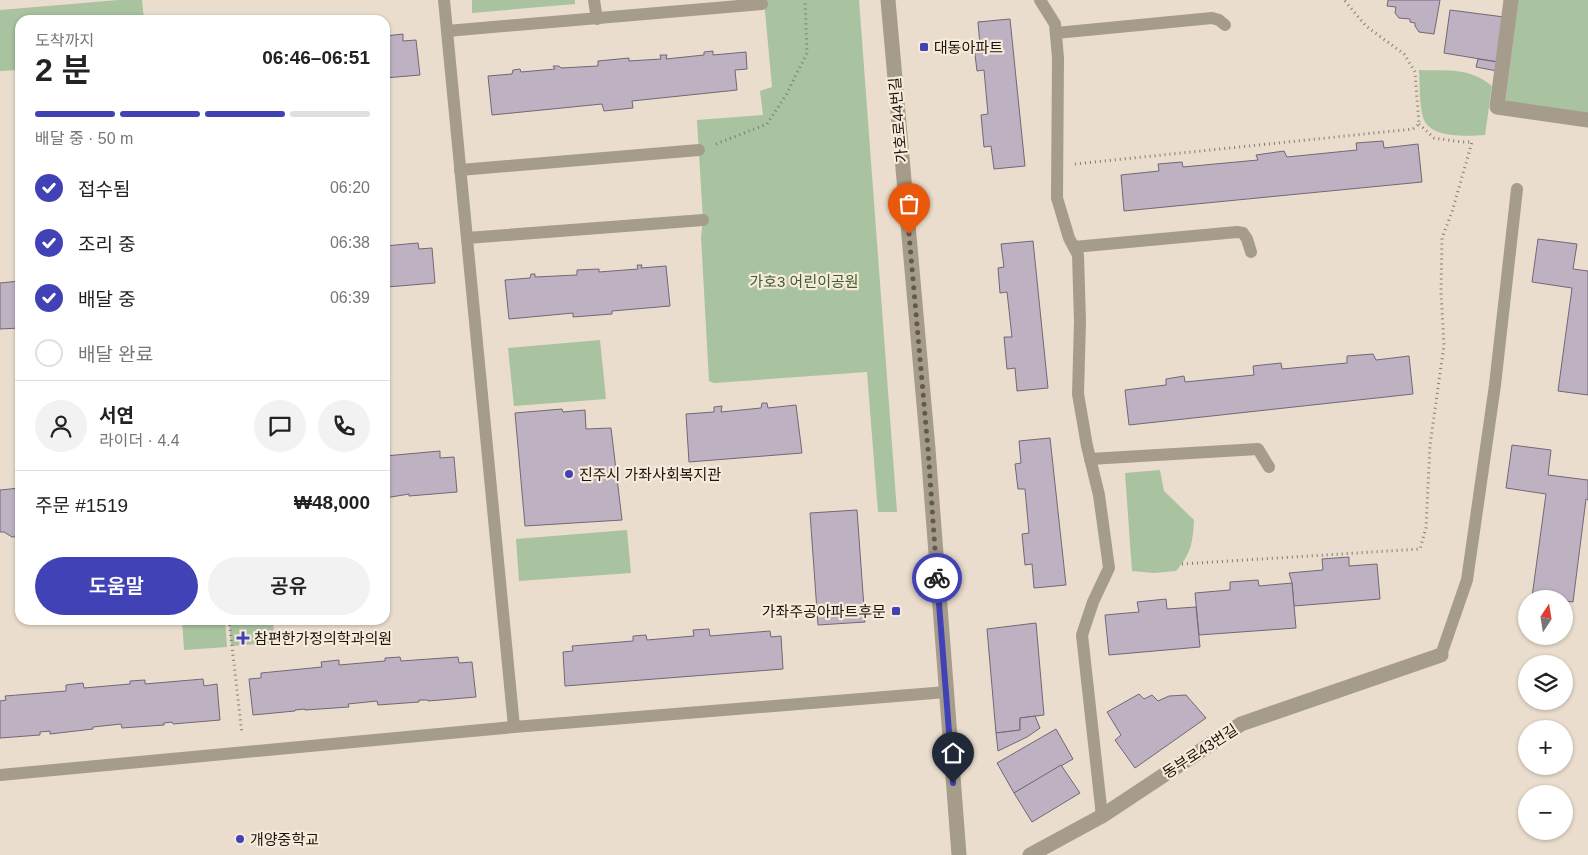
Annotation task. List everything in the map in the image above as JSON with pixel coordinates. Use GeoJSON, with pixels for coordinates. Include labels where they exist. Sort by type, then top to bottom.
{"type":"FeatureCollection","features":[{"type":"Feature","properties":{"kind":"street","name":"가호로44번길"},"geometry":{"type":"LineString","coordinates":[[888,0],[928,449],[946,692]]}},
{"type":"Feature","properties":{"kind":"street"},"geometry":{"type":"LineString","coordinates":[[1511,0],[1497,107],[1588,120]]}},
{"type":"Feature","properties":{"kind":"street","name":"동부로43번길"},"geometry":{"type":"LineString","coordinates":[[1030,855],[1102,816],[1241,724],[1440,655]]}},
{"type":"Feature","properties":{"kind":"street"},"geometry":{"type":"LineString","coordinates":[[946,692],[959,855]]}},
{"type":"Feature","properties":{"kind":"lane"},"geometry":{"type":"LineString","coordinates":[[444,0],[514,726]]}},
{"type":"Feature","properties":{"kind":"lane"},"geometry":{"type":"LineString","coordinates":[[594,0],[597,19]]}},
{"type":"Feature","properties":{"kind":"lane"},"geometry":{"type":"LineString","coordinates":[[1040,0],[1055,24],[1058,58],[1057,198],[1069,238],[1078,255],[1080,321],[1078,394],[1099,495],[1109,568],[1093,602],[1082,635],[1102,816]]}},
{"type":"Feature","properties":{"kind":"lane"},"geometry":{"type":"LineString","coordinates":[[447,31],[762,4]]}},
{"type":"Feature","properties":{"kind":"lane"},"geometry":{"type":"LineString","coordinates":[[1056,33],[1212,18],[1219,20],[1225,25]]}},
{"type":"Feature","properties":{"kind":"lane"},"geometry":{"type":"LineString","coordinates":[[460,170],[699,150]]}},
{"type":"Feature","properties":{"kind":"lane"},"geometry":{"type":"LineString","coordinates":[[1440,655],[1467,580],[1495,384],[1517,189]]}},
{"type":"Feature","properties":{"kind":"lane"},"geometry":{"type":"LineString","coordinates":[[467,238],[703,220]]}},
{"type":"Feature","properties":{"kind":"lane"},"geometry":{"type":"LineString","coordinates":[[1074,247],[1237,232],[1243,233],[1251,252]]}},
{"type":"Feature","properties":{"kind":"lane"},"geometry":{"type":"LineString","coordinates":[[1090,459],[1258,449],[1270,467]]}},
{"type":"Feature","properties":{"kind":"lane"},"geometry":{"type":"LineString","coordinates":[[0,775],[514,726],[946,692]]}},
{"type":"Feature","properties":{"kind":"path"},"geometry":{"type":"LineString","coordinates":[[699,150],[767,124],[786,95],[807,52],[805,0]]}},
{"type":"Feature","properties":{"kind":"path"},"geometry":{"type":"LineString","coordinates":[[1182,564],[1420,549],[1426,528],[1430,445],[1444,345],[1442,238],[1452,212],[1472,142],[1434,138],[1419,124],[1415,72],[1404,54],[1366,26],[1344,0]]}},
{"type":"Feature","properties":{"kind":"path"},"geometry":{"type":"LineString","coordinates":[[1058,166],[1413,128],[1419,124]]}},
{"type":"Feature","properties":{"kind":"path"},"geometry":{"type":"LineString","coordinates":[[230,625],[244,752]]}},
{"type":"Feature","properties":{"kind":"green space"},"geometry":{"type":"Polygon","coordinates":[[[119,0],[142,0],[144,15],[15,15],[15,70],[0,71],[0,10],[119,0]]]}},
{"type":"Feature","properties":{"kind":"green space"},"geometry":{"type":"Polygon","coordinates":[[[472,0],[575,0],[575,4],[472,13],[472,0]]]}},
{"type":"Feature","properties":{"kind":"green space","name":"가호3 어린이공원"},"geometry":{"type":"Polygon","coordinates":[[[764,0],[859,0],[897,512],[878,512],[867,372],[714,383],[709,381],[697,120],[763,115],[760,91],[772,87],[764,0]]]}},
{"type":"Feature","properties":{"kind":"green space"},"geometry":{"type":"Polygon","coordinates":[[[1518,0],[1588,0],[1588,117],[1505,105],[1518,0]]]}},
{"type":"Feature","properties":{"kind":"green space"},"geometry":{"type":"Polygon","coordinates":[[[1419,70],[1458,71],[1475,76],[1492,86],[1485,135],[1450,135],[1441,133],[1427,124],[1423,117],[1421,106],[1419,70]]]}},
{"type":"Feature","properties":{"kind":"green space"},"geometry":{"type":"Polygon","coordinates":[[[600,340],[606,399],[514,406],[508,348],[600,340]]]}},
{"type":"Feature","properties":{"kind":"green space"},"geometry":{"type":"Polygon","coordinates":[[[1160,470],[1164,491],[1194,520],[1190,547],[1185,559],[1176,571],[1154,573],[1132,571],[1125,473],[1160,470]]]}},
{"type":"Feature","properties":{"kind":"green space"},"geometry":{"type":"Polygon","coordinates":[[[627,530],[631,573],[519,581],[516,539],[627,530]]]}},
{"type":"Feature","properties":{"kind":"green space"},"geometry":{"type":"Polygon","coordinates":[[[182,625],[225,625],[227,647],[184,650],[182,625]]]}},
{"type":"Feature","properties":{"kind":"green space"},"geometry":{"type":"Polygon","coordinates":[[[229,625],[273,625],[274,643],[231,646],[229,625]]]}},
{"type":"Feature","properties":{"kind":"building"},"geometry":{"type":"Polygon","coordinates":[[[1388,0],[1440,0],[1434,34],[1419,32],[1415,23],[1410,22],[1410,19],[1399,18],[1395,13],[1396,7],[1387,6],[1388,0]]]}},
{"type":"Feature","properties":{"kind":"building"},"geometry":{"type":"Polygon","coordinates":[[[1450,10],[1504,17],[1498,62],[1444,53],[1450,10]]]}},
{"type":"Feature","properties":{"kind":"building"},"geometry":{"type":"Polygon","coordinates":[[[1010,19],[1025,166],[994,169],[991,146],[984,147],[981,115],[988,114],[984,70],[977,71],[974,46],[980,45],[978,22],[1010,19]]]}},
{"type":"Feature","properties":{"kind":"building"},"geometry":{"type":"Polygon","coordinates":[[[403,34],[403,41],[416,40],[420,75],[390,78],[390,35],[403,34]]]}},
{"type":"Feature","properties":{"kind":"building"},"geometry":{"type":"Polygon","coordinates":[[[713,51],[713,55],[746,52],[747,69],[735,70],[737,90],[632,101],[633,108],[604,111],[602,104],[492,115],[488,76],[512,74],[513,70],[520,69],[521,72],[555,69],[553,66],[561,68],[598,66],[598,61],[629,58],[629,61],[661,59],[660,55],[667,55],[666,59],[704,55],[704,52],[713,51]]]}},
{"type":"Feature","properties":{"kind":"building"},"geometry":{"type":"Polygon","coordinates":[[[1478,59],[1498,62],[1497,71],[1476,67],[1478,59]]]}},
{"type":"Feature","properties":{"kind":"building"},"geometry":{"type":"Polygon","coordinates":[[[1383,141],[1384,148],[1418,144],[1422,182],[1124,211],[1121,175],[1159,171],[1158,164],[1182,162],[1183,167],[1258,160],[1256,155],[1284,151],[1287,157],[1357,150],[1356,143],[1383,141]]]}},
{"type":"Feature","properties":{"kind":"building"},"geometry":{"type":"Polygon","coordinates":[[[1538,239],[1577,244],[1573,269],[1588,271],[1588,395],[1558,391],[1572,288],[1532,282],[1538,239]]]}},
{"type":"Feature","properties":{"kind":"building"},"geometry":{"type":"Polygon","coordinates":[[[1033,241],[1048,388],[1017,391],[1015,368],[1007,369],[1004,337],[1012,337],[1007,292],[1000,293],[998,268],[1004,267],[1001,244],[1033,241]]]}},
{"type":"Feature","properties":{"kind":"building"},"geometry":{"type":"Polygon","coordinates":[[[418,243],[419,249],[432,248],[435,283],[390,287],[390,246],[418,243]]]}},
{"type":"Feature","properties":{"kind":"building"},"geometry":{"type":"Polygon","coordinates":[[[637,265],[642,265],[641,268],[666,266],[670,306],[612,311],[612,314],[573,317],[573,313],[509,319],[505,280],[530,278],[531,274],[535,274],[535,277],[577,275],[577,270],[599,269],[599,272],[638,269],[637,265]]]}},
{"type":"Feature","properties":{"kind":"building"},"geometry":{"type":"Polygon","coordinates":[[[15,282],[15,328],[0,329],[0,283],[15,282]]]}},
{"type":"Feature","properties":{"kind":"building"},"geometry":{"type":"Polygon","coordinates":[[[1373,354],[1376,360],[1409,356],[1413,394],[1129,425],[1125,390],[1166,385],[1166,379],[1184,376],[1185,382],[1254,375],[1253,366],[1281,363],[1282,369],[1347,363],[1347,356],[1373,354]]]}},
{"type":"Feature","properties":{"kind":"building"},"geometry":{"type":"Polygon","coordinates":[[[762,403],[767,403],[768,408],[796,405],[802,453],[689,462],[686,414],[714,412],[714,407],[722,406],[721,412],[761,408],[762,403]]]}},
{"type":"Feature","properties":{"kind":"building","name":"진주시 가좌사회복지관"},"geometry":{"type":"Polygon","coordinates":[[[562,409],[563,412],[585,410],[586,429],[611,428],[622,520],[525,526],[515,413],[562,409]]]}},
{"type":"Feature","properties":{"kind":"building"},"geometry":{"type":"Polygon","coordinates":[[[1050,438],[1066,585],[1034,588],[1032,564],[1025,565],[1022,534],[1029,533],[1025,489],[1018,489],[1015,464],[1021,463],[1019,441],[1050,438]]]}},
{"type":"Feature","properties":{"kind":"building"},"geometry":{"type":"Polygon","coordinates":[[[1512,445],[1551,450],[1548,475],[1588,480],[1588,500],[1586,499],[1573,602],[1573,590],[1533,590],[1546,494],[1506,488],[1512,445]]]}},
{"type":"Feature","properties":{"kind":"building"},"geometry":{"type":"Polygon","coordinates":[[[440,451],[440,458],[454,457],[457,492],[409,496],[409,494],[390,497],[390,456],[440,451]]]}},
{"type":"Feature","properties":{"kind":"building"},"geometry":{"type":"Polygon","coordinates":[[[15,488],[15,537],[0,532],[0,490],[15,488]]]}},
{"type":"Feature","properties":{"kind":"building"},"geometry":{"type":"Polygon","coordinates":[[[857,510],[865,622],[818,625],[810,513],[857,510]]]}},
{"type":"Feature","properties":{"kind":"building"},"geometry":{"type":"Polygon","coordinates":[[[1349,557],[1349,566],[1377,564],[1380,599],[1294,606],[1289,573],[1323,570],[1322,559],[1349,557]]]}},
{"type":"Feature","properties":{"kind":"building"},"geometry":{"type":"Polygon","coordinates":[[[1258,580],[1259,586],[1292,583],[1296,628],[1199,635],[1195,593],[1230,590],[1230,582],[1258,580]]]}},
{"type":"Feature","properties":{"kind":"building"},"geometry":{"type":"Polygon","coordinates":[[[1166,599],[1167,609],[1196,607],[1200,647],[1109,655],[1105,615],[1139,612],[1137,602],[1166,599]]]}},
{"type":"Feature","properties":{"kind":"building"},"geometry":{"type":"Polygon","coordinates":[[[1036,623],[1044,715],[1020,718],[1020,730],[996,733],[987,629],[1036,623]]]}},
{"type":"Feature","properties":{"kind":"building"},"geometry":{"type":"Polygon","coordinates":[[[709,629],[710,636],[770,631],[771,637],[781,636],[783,669],[565,686],[563,652],[573,651],[572,646],[633,641],[633,636],[646,635],[647,640],[694,636],[693,630],[709,629]]]}},
{"type":"Feature","properties":{"kind":"building"},"geometry":{"type":"Polygon","coordinates":[[[400,657],[401,661],[458,657],[459,663],[472,662],[476,697],[419,700],[419,702],[378,705],[377,701],[348,704],[349,707],[305,709],[253,715],[249,679],[261,678],[261,673],[322,667],[321,662],[339,660],[339,665],[385,661],[385,658],[400,657]]]}},
{"type":"Feature","properties":{"kind":"building"},"geometry":{"type":"Polygon","coordinates":[[[203,679],[204,686],[217,684],[220,720],[173,724],[172,722],[164,723],[164,725],[122,728],[121,724],[50,734],[50,731],[40,732],[40,735],[0,738],[0,701],[6,700],[5,696],[66,691],[66,685],[83,683],[84,688],[130,684],[130,681],[145,680],[145,684],[203,679]]]}},
{"type":"Feature","properties":{"kind":"building"},"geometry":{"type":"Polygon","coordinates":[[[1139,694],[1144,699],[1152,695],[1158,701],[1169,696],[1186,695],[1206,718],[1135,768],[1115,740],[1121,735],[1107,712],[1139,694]]]}},
{"type":"Feature","properties":{"kind":"building"},"geometry":{"type":"Polygon","coordinates":[[[1035,716],[1040,728],[1027,737],[998,751],[996,733],[1020,730],[1020,718],[1035,716]]]}},
{"type":"Feature","properties":{"kind":"building"},"geometry":{"type":"Polygon","coordinates":[[[1056,729],[1073,759],[1014,793],[997,763],[1056,729]]]}},
{"type":"Feature","properties":{"kind":"building"},"geometry":{"type":"Polygon","coordinates":[[[1061,765],[1080,793],[1032,822],[1014,793],[1061,765]]]}},
{"type":"Feature","properties":{"kind":"way so far"},"geometry":{"type":"LineString","coordinates":[[909,234],[937,578]]}},
{"type":"Feature","properties":{"kind":"place","name":"대동아파트"},"geometry":{"type":"Point","coordinates":[924,47]}},
{"type":"Feature","properties":{"kind":"place","name":"진주시 가좌사회복지관"},"geometry":{"type":"Point","coordinates":[569,474]}},
{"type":"Feature","properties":{"kind":"place","name":"가좌주공아파트후문"},"geometry":{"type":"Point","coordinates":[896,611]}},
{"type":"Feature","properties":{"kind":"place","name":"참편한가정의학과의원"},"geometry":{"type":"Point","coordinates":[243,638]}},
{"type":"Feature","properties":{"kind":"place","name":"개양중학교"},"geometry":{"type":"Point","coordinates":[240,839]}},
{"type":"Feature","properties":{"kind":"route"},"geometry":{"type":"LineString","coordinates":[[937,578],[953,783]]}}]}
